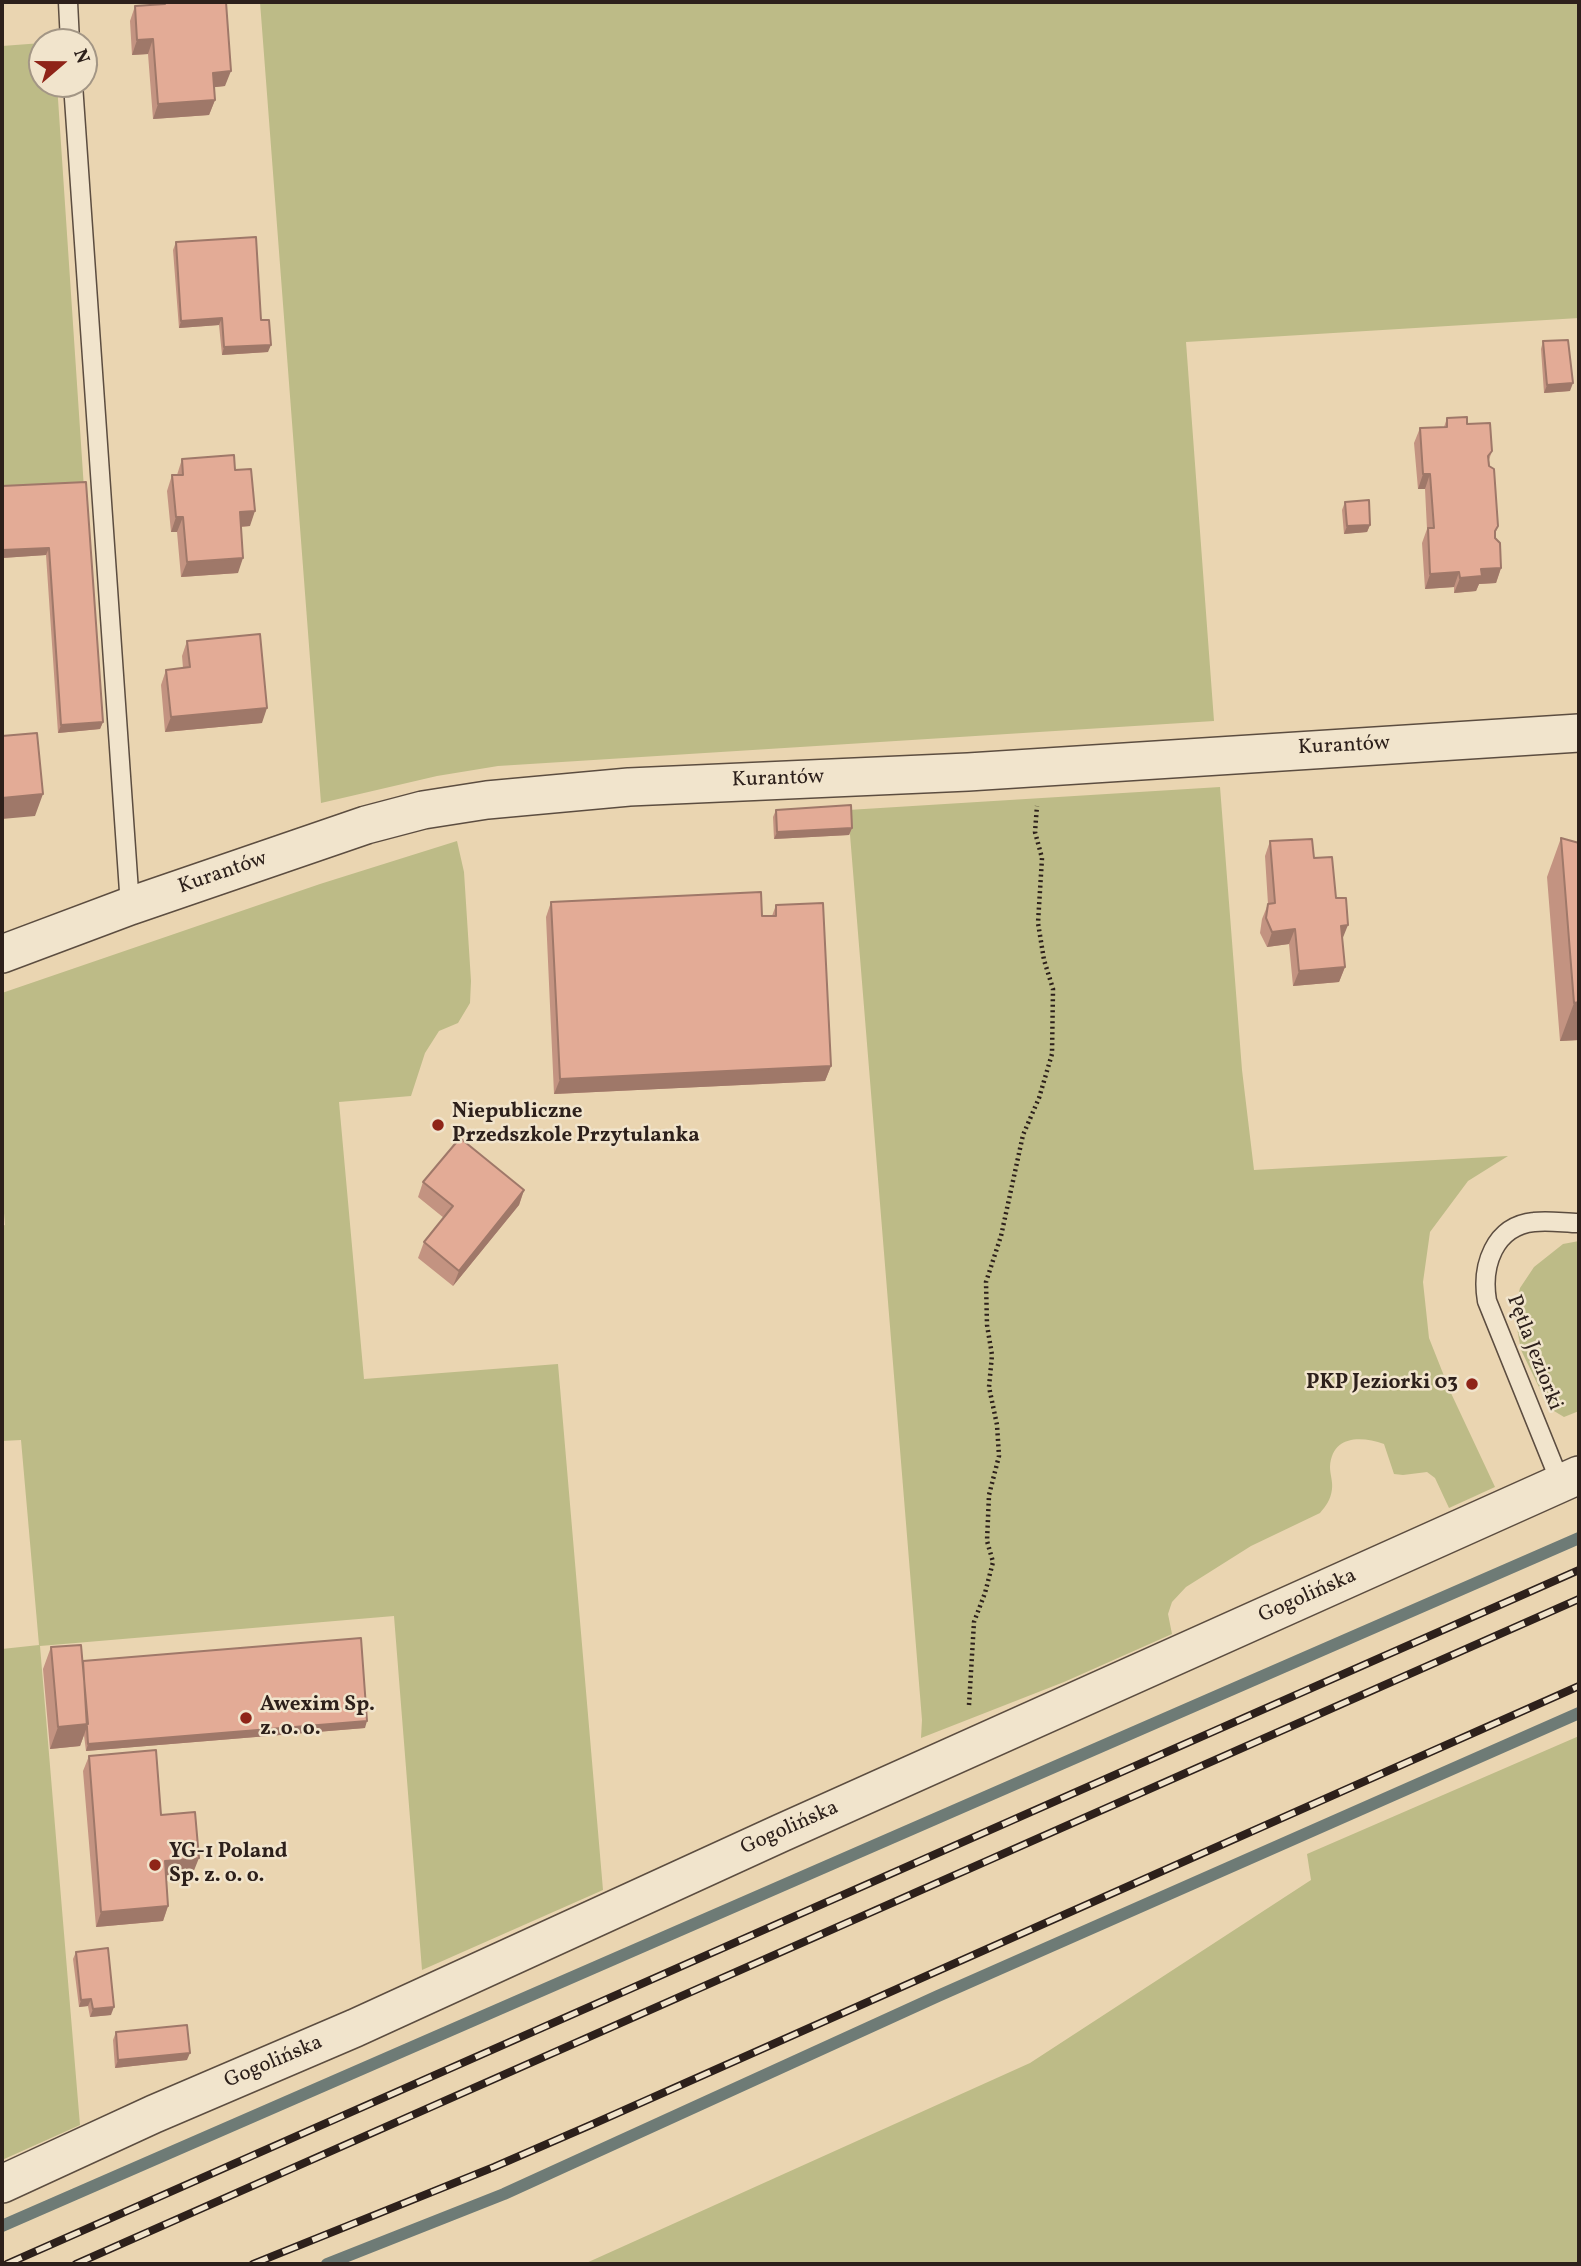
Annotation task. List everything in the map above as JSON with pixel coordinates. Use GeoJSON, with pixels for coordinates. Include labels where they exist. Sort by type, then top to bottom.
{"type":"FeatureCollection","features":[{"type":"Feature","properties":{"kind":"street","name":"Kurantów"},"geometry":{"type":"LineString","coordinates":[[2,954],[130,906],[366,825],[423,810],[461,804],[629,787],[1027,768],[1579,733]]}},
{"type":"Feature","properties":{"kind":"street","name":"Gogolińska"},"geometry":{"type":"LineString","coordinates":[[2,2183],[355,2028],[1570,1479]]}},
{"type":"Feature","properties":{"kind":"lane"},"geometry":{"type":"LineString","coordinates":[[68,2],[69,28]]}},
{"type":"Feature","properties":{"kind":"lane"},"geometry":{"type":"LineString","coordinates":[[74,98],[130,906]]}},
{"type":"Feature","properties":{"kind":"lane","name":"Pętla Jeziorki"},"geometry":{"type":"LineString","coordinates":[[1570,1479],[1487,1301],[1484,1284],[1489,1257],[1501,1237],[1512,1228],[1536,1221],[1579,1223]]}},
{"type":"Feature","properties":{"kind":"path"},"geometry":{"type":"LineString","coordinates":[[965,1751],[974,1622],[993,1562],[987,1541],[989,1495],[999,1456],[997,1425],[989,1387],[992,1354],[987,1325],[986,1282],[1001,1237],[1023,1135],[1052,1054],[1053,989],[1044,960],[1038,923],[1042,858],[1035,832],[1038,802],[1027,768]]}},
{"type":"Feature","properties":{"kind":"shaded area"},"geometry":{"type":"Polygon","coordinates":[[[260,2],[1579,2],[1579,318],[1186,342],[1214,721],[498,766],[437,776],[321,803],[260,2]]]}},
{"type":"Feature","properties":{"kind":"shaded area"},"geometry":{"type":"Polygon","coordinates":[[[28,44],[28,98],[58,98],[84,489],[2,494],[2,46],[28,44]]]}},
{"type":"Feature","properties":{"kind":"shaded area"},"geometry":{"type":"Polygon","coordinates":[[[1220,787],[1242,1070],[1254,1170],[1508,1156],[1468,1181],[1430,1232],[1423,1282],[1429,1338],[1450,1391],[1495,1487],[1449,1508],[1435,1478],[1427,1472],[1394,1474],[1384,1444],[1357,1439],[1342,1444],[1332,1456],[1331,1493],[1320,1513],[1251,1546],[1186,1587],[1172,1602],[1168,1614],[1172,1634],[1064,1682],[921,1738],[922,1720],[848,810],[1220,787]]]}},
{"type":"Feature","properties":{"kind":"shaded area"},"geometry":{"type":"Polygon","coordinates":[[[457,841],[464,872],[470,1003],[458,1023],[439,1031],[425,1053],[411,1096],[339,1102],[364,1379],[558,1364],[603,1890],[422,1970],[394,1616],[40,1646],[80,2125],[2,2160],[2,1649],[39,1645],[21,1440],[2,1441],[2,1226],[5,1225],[2,1189],[2,993],[320,884],[457,841]]]}},
{"type":"Feature","properties":{"kind":"shaded area"},"geometry":{"type":"Polygon","coordinates":[[[1579,1241],[1579,1411],[1564,1417],[1549,1408],[1521,1350],[1514,1312],[1520,1288],[1534,1267],[1563,1244],[1579,1241]]]}},
{"type":"Feature","properties":{"kind":"shaded area"},"geometry":{"type":"Polygon","coordinates":[[[1579,1736],[1579,2264],[584,2264],[1030,2063],[1311,1880],[1307,1854],[1579,1736]]]}},
{"type":"Feature","properties":{"kind":"building"},"geometry":{"type":"Polygon","coordinates":[[[164,2],[226,2],[231,71],[213,73],[215,100],[158,104],[153,39],[137,40],[135,6],[165,4],[164,2]]]}},
{"type":"Feature","properties":{"kind":"building"},"geometry":{"type":"Polygon","coordinates":[[[256,237],[261,320],[269,320],[271,345],[224,347],[222,318],[181,321],[176,242],[256,237]]]}},
{"type":"Feature","properties":{"kind":"building"},"geometry":{"type":"Polygon","coordinates":[[[1568,340],[1573,383],[1547,385],[1543,341],[1568,340]]]}},
{"type":"Feature","properties":{"kind":"building"},"geometry":{"type":"Polygon","coordinates":[[[1467,417],[1467,424],[1490,423],[1492,451],[1488,456],[1489,466],[1494,469],[1498,526],[1495,538],[1500,543],[1501,568],[1481,569],[1482,576],[1460,578],[1459,572],[1430,574],[1428,528],[1434,528],[1430,474],[1423,474],[1420,428],[1447,427],[1447,418],[1467,417]]]}},
{"type":"Feature","properties":{"kind":"building"},"geometry":{"type":"Polygon","coordinates":[[[234,455],[235,470],[251,469],[255,511],[240,512],[243,558],[187,562],[183,517],[176,517],[172,475],[183,475],[182,459],[234,455]]]}},
{"type":"Feature","properties":{"kind":"building"},"geometry":{"type":"Polygon","coordinates":[[[86,482],[103,722],[61,725],[49,548],[2,550],[2,486],[86,482]]]}},
{"type":"Feature","properties":{"kind":"building"},"geometry":{"type":"Polygon","coordinates":[[[1369,500],[1370,525],[1347,526],[1345,502],[1369,500]]]}},
{"type":"Feature","properties":{"kind":"building"},"geometry":{"type":"Polygon","coordinates":[[[260,634],[267,708],[171,717],[166,670],[190,667],[187,641],[260,634]]]}},
{"type":"Feature","properties":{"kind":"building"},"geometry":{"type":"Polygon","coordinates":[[[37,733],[43,794],[2,798],[2,736],[37,733]]]}},
{"type":"Feature","properties":{"kind":"building"},"geometry":{"type":"Polygon","coordinates":[[[851,805],[852,828],[777,832],[776,810],[851,805]]]}},
{"type":"Feature","properties":{"kind":"building"},"geometry":{"type":"Polygon","coordinates":[[[1561,838],[1579,843],[1579,1002],[1574,1003],[1561,838]]]}},
{"type":"Feature","properties":{"kind":"building"},"geometry":{"type":"Polygon","coordinates":[[[1312,839],[1314,858],[1332,857],[1336,898],[1346,898],[1348,925],[1341,926],[1345,967],[1299,971],[1295,929],[1272,932],[1266,918],[1268,904],[1275,903],[1270,841],[1312,839]]]}},
{"type":"Feature","properties":{"kind":"building"},"geometry":{"type":"Polygon","coordinates":[[[761,892],[762,916],[776,916],[776,905],[823,903],[831,1066],[560,1079],[551,902],[761,892]]]}},
{"type":"Feature","properties":{"kind":"building"},"geometry":{"type":"Polygon","coordinates":[[[460,1138],[524,1190],[459,1271],[424,1242],[453,1206],[423,1182],[460,1138]]]}},
{"type":"Feature","properties":{"kind":"building"},"geometry":{"type":"Polygon","coordinates":[[[361,1638],[367,1721],[88,1744],[83,1661],[361,1638]]]}},
{"type":"Feature","properties":{"kind":"building"},"geometry":{"type":"Polygon","coordinates":[[[81,1645],[88,1724],[58,1727],[51,1647],[81,1645]]]}},
{"type":"Feature","properties":{"kind":"building"},"geometry":{"type":"Polygon","coordinates":[[[156,1750],[161,1815],[195,1812],[199,1858],[165,1861],[168,1906],[101,1912],[89,1756],[156,1750]]]}},
{"type":"Feature","properties":{"kind":"building"},"geometry":{"type":"Polygon","coordinates":[[[108,1948],[114,2007],[93,2009],[91,1999],[81,2000],[76,1952],[108,1948]]]}},
{"type":"Feature","properties":{"kind":"building"},"geometry":{"type":"Polygon","coordinates":[[[187,2025],[190,2053],[118,2060],[116,2032],[187,2025]]]}},
{"type":"Feature","properties":{"kind":"waterway"},"geometry":{"type":"LineString","coordinates":[[2,2226],[1579,1538]]}},
{"type":"Feature","properties":{"kind":"waterway"},"geometry":{"type":"LineString","coordinates":[[327,2264],[504,2194],[938,1996],[1579,1713]]}},
{"type":"Feature","properties":{"kind":"railway"},"geometry":{"type":"LineString","coordinates":[[7,2264],[1579,1570]]}},
{"type":"Feature","properties":{"kind":"railway"},"geometry":{"type":"LineString","coordinates":[[76,2264],[1579,1599]]}},
{"type":"Feature","properties":{"kind":"railway"},"geometry":{"type":"LineString","coordinates":[[253,2264],[593,2124],[1579,1686]]}},
{"type":"Feature","properties":{"kind":"place","name":"Niepubliczne Przedszkole Przytulanka"},"geometry":{"type":"Point","coordinates":[438,1125]}},
{"type":"Feature","properties":{"kind":"place","name":"PKP Jeziorki 03"},"geometry":{"type":"Point","coordinates":[1472,1384]}},
{"type":"Feature","properties":{"kind":"place","name":"Awexim Sp. z. o. o."},"geometry":{"type":"Point","coordinates":[246,1718]}},
{"type":"Feature","properties":{"kind":"place","name":"YG-1 Poland Sp. z. o. o."},"geometry":{"type":"Point","coordinates":[155,1865]}}]}
